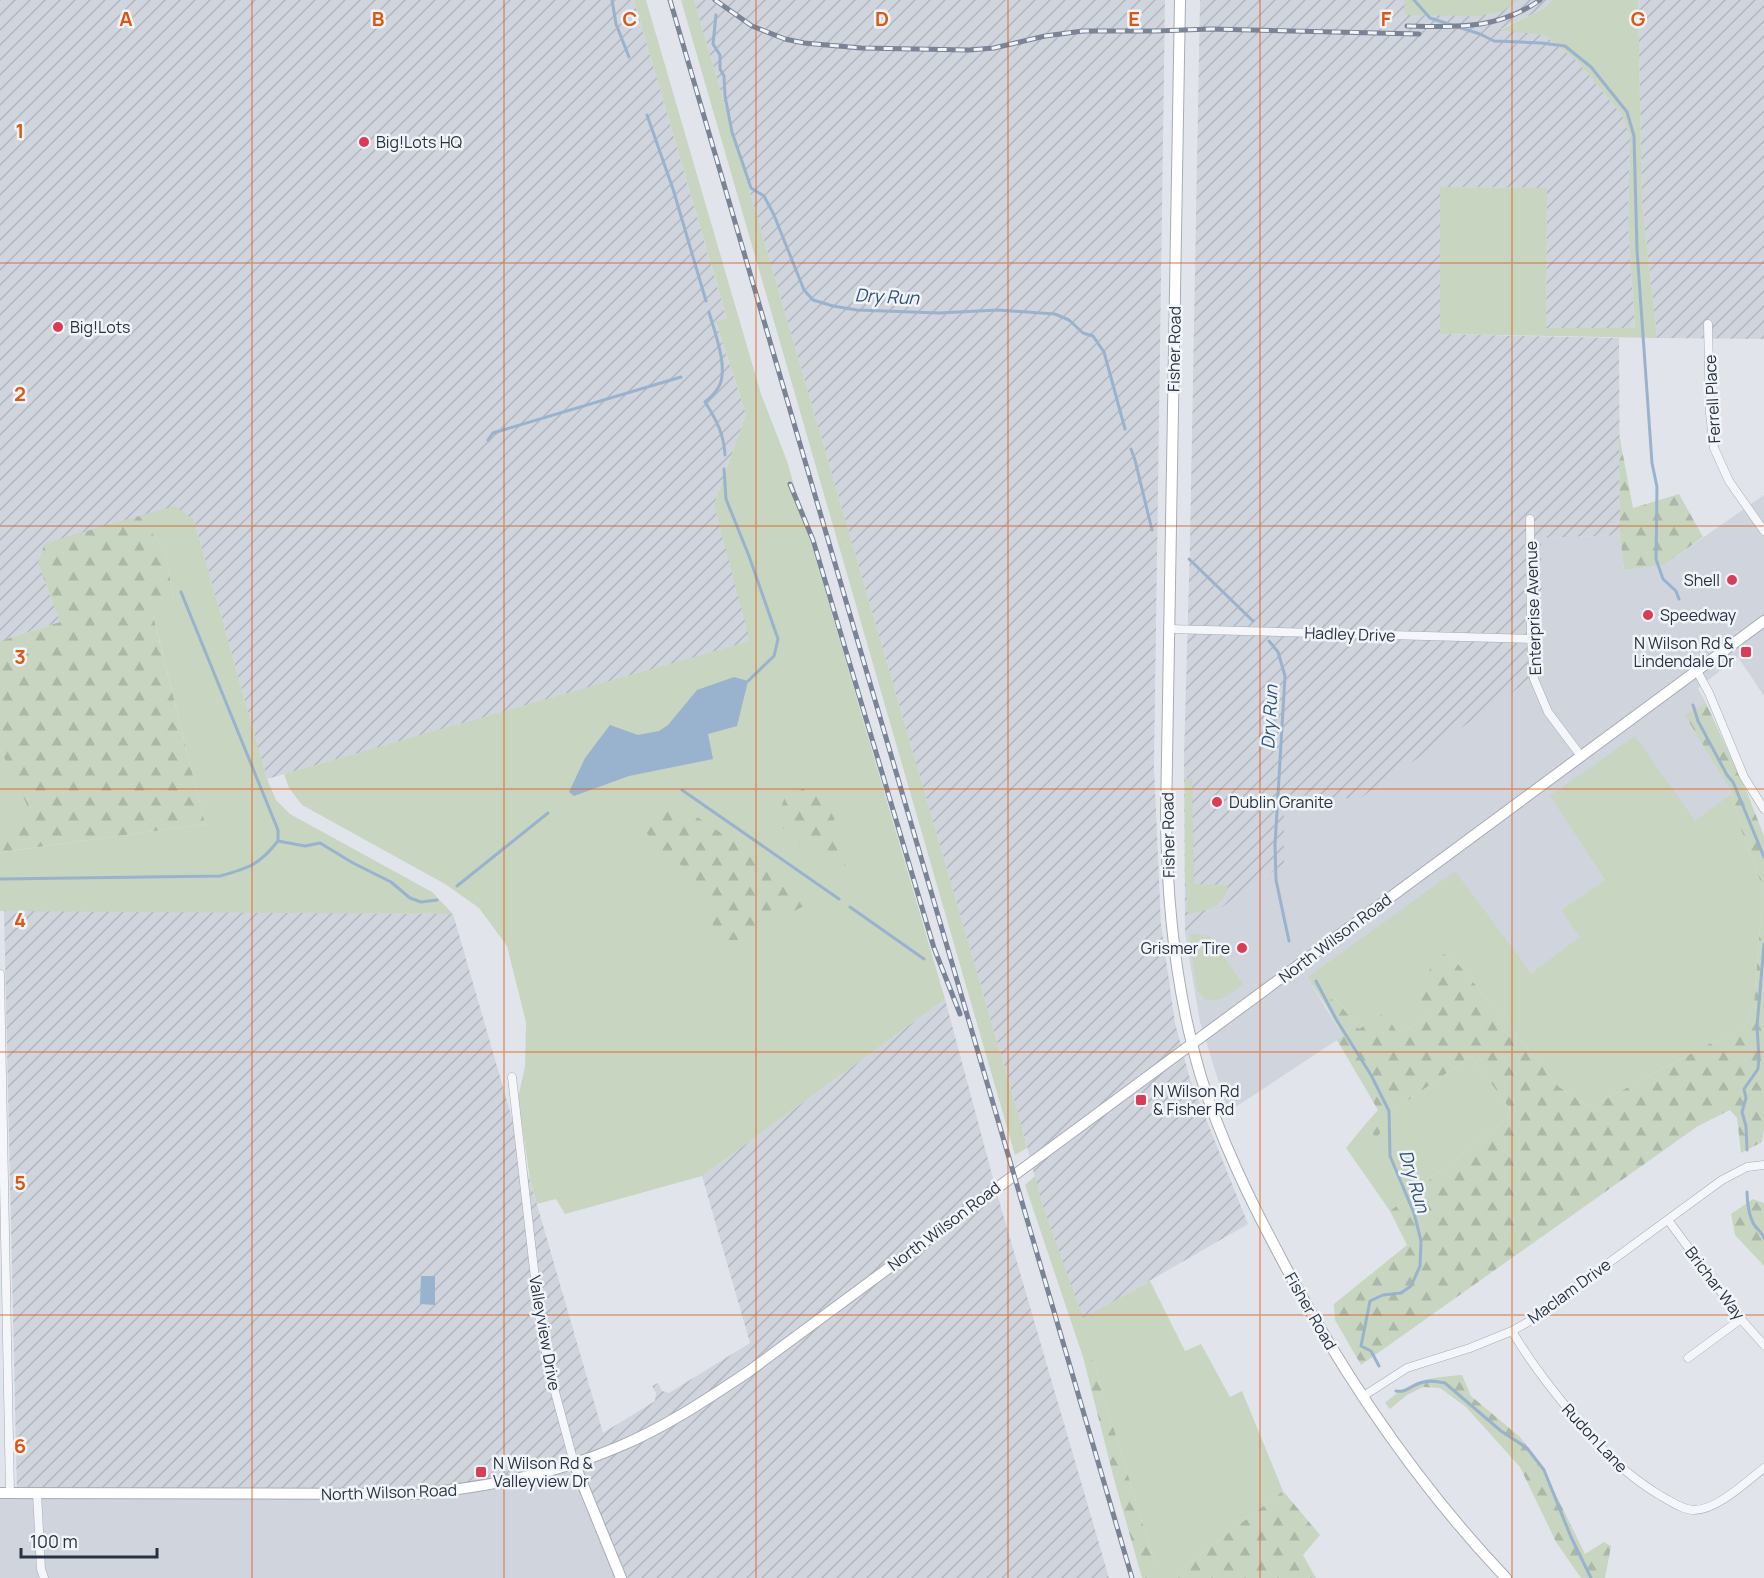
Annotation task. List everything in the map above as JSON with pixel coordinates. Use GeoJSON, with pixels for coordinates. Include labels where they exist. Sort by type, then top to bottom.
{"type":"FeatureCollection","features":[{"type":"Feature","properties":{"kind":"main road","name":"Fisher Road"},"geometry":{"type":"LineString","coordinates":[[1180,0],[1166,817],[1167,873],[1175,948],[1185,1008],[1211,1108],[1259,1218],[1319,1328],[1362,1397],[1436,1498],[1506,1578]]}},
{"type":"Feature","properties":{"kind":"main road","name":"North Wilson Road"},"geometry":{"type":"LineString","coordinates":[[5,1493],[414,1494],[495,1483],[574,1463],[626,1444],[708,1399],[1193,1044],[1764,621]]}},
{"type":"Feature","properties":{"kind":"main road","name":"Valleyview Drive"},"geometry":{"type":"LineString","coordinates":[[574,1463],[621,1578]]}},
{"type":"Feature","properties":{"kind":"street","name":"Ferrell Place"},"geometry":{"type":"LineString","coordinates":[[1708,324],[1710,412],[1714,448],[1729,481],[1764,531]]}},
{"type":"Feature","properties":{"kind":"street","name":"Enterprise Avenue"},"geometry":{"type":"LineString","coordinates":[[1530,519],[1533,669],[1539,693],[1548,712],[1581,756]]}},
{"type":"Feature","properties":{"kind":"street","name":"Hadley Drive"},"geometry":{"type":"LineString","coordinates":[[1169,629],[1531,639]]}},
{"type":"Feature","properties":{"kind":"street"},"geometry":{"type":"LineString","coordinates":[[1697,671],[1744,777],[1764,809]]}},
{"type":"Feature","properties":{"kind":"street"},"geometry":{"type":"LineString","coordinates":[[0,974],[5,1493]]}},
{"type":"Feature","properties":{"kind":"street","name":"Valleyview Drive"},"geometry":{"type":"LineString","coordinates":[[512,1077],[541,1330],[574,1463]]}},
{"type":"Feature","properties":{"kind":"street","name":"Maclam Drive"},"geometry":{"type":"LineString","coordinates":[[1362,1397],[1407,1368],[1470,1348],[1512,1331],[1571,1291],[1722,1180],[1747,1167],[1764,1166]]}},
{"type":"Feature","properties":{"kind":"street","name":"Brichar Way"},"geometry":{"type":"LineString","coordinates":[[1668,1220],[1764,1345]]}},
{"type":"Feature","properties":{"kind":"street"},"geometry":{"type":"LineString","coordinates":[[1688,1358],[1742,1319]]}},
{"type":"Feature","properties":{"kind":"street","name":"Rudon Lane"},"geometry":{"type":"LineString","coordinates":[[1512,1331],[1540,1376],[1603,1451],[1640,1484],[1679,1506],[1693,1510],[1707,1509],[1764,1468]]}},
{"type":"Feature","properties":{"kind":"street"},"geometry":{"type":"LineString","coordinates":[[37,1494],[41,1569],[44,1578]]}},
{"type":"Feature","properties":{"kind":"shaded area"},"geometry":{"type":"Polygon","coordinates":[[[0,0],[634,0],[727,320],[716,323],[746,414],[714,505],[751,641],[267,779],[194,520],[38,563],[60,622],[0,641],[0,0]]]}},
{"type":"Feature","properties":{"kind":"shaded area"},"geometry":{"type":"Polygon","coordinates":[[[694,0],[1165,0],[1154,767],[1161,925],[1175,1023],[1190,1079],[1248,1224],[1083,1319],[1041,1201],[1022,1127],[694,0]]]}},
{"type":"Feature","properties":{"kind":"shaded area"},"geometry":{"type":"Polygon","coordinates":[[[1200,0],[1553,0],[1543,9],[1501,29],[1545,35],[1578,62],[1622,115],[1630,136],[1628,224],[1635,328],[1546,328],[1547,188],[1440,187],[1440,334],[1619,338],[1620,535],[1541,538],[1543,671],[1359,799],[1284,794],[1284,864],[1185,933],[1184,756],[1200,0]]]}},
{"type":"Feature","properties":{"kind":"shaded area"},"geometry":{"type":"Polygon","coordinates":[[[1638,0],[1764,0],[1764,339],[1657,338],[1642,202],[1638,0]]]}},
{"type":"Feature","properties":{"kind":"shaded area"},"geometry":{"type":"Polygon","coordinates":[[[1764,495],[1764,696],[1738,657],[1698,688],[1706,703],[1686,715],[1732,793],[1695,822],[1551,797],[1605,880],[1561,910],[1581,937],[1531,973],[1454,872],[1307,977],[1343,1036],[1228,1112],[1200,1022],[1185,933],[1284,864],[1284,794],[1359,798],[1543,671],[1541,538],[1620,535],[1624,570],[1664,565],[1764,495]]]}},
{"type":"Feature","properties":{"kind":"shaded area"},"geometry":{"type":"Polygon","coordinates":[[[4,910],[453,914],[603,1433],[655,1401],[656,1393],[652,1386],[658,1383],[662,1391],[669,1393],[750,1343],[702,1176],[945,999],[998,1197],[1109,1578],[628,1578],[578,1463],[452,1496],[322,1498],[17,1495],[4,910]]]}},
{"type":"Feature","properties":{"kind":"shaded area"},"geometry":{"type":"Polygon","coordinates":[[[578,1463],[628,1578],[0,1578],[0,1495],[322,1498],[452,1496],[578,1463]]]}},
{"type":"Feature","properties":{"kind":"green space"},"geometry":{"type":"Polygon","coordinates":[[[634,0],[646,0],[761,394],[787,461],[945,999],[702,1176],[565,1214],[556,1199],[537,1204],[530,1179],[518,1097],[525,1067],[526,1022],[507,946],[479,908],[445,884],[302,805],[289,788],[284,774],[750,641],[714,505],[746,414],[716,322],[727,319],[634,0]]]}},
{"type":"Feature","properties":{"kind":"green space"},"geometry":{"type":"Polygon","coordinates":[[[681,0],[694,0],[1022,1127],[1027,1148],[1015,1155],[681,0]]]}},
{"type":"Feature","properties":{"kind":"green space"},"geometry":{"type":"Polygon","coordinates":[[[1404,0],[1518,0],[1503,11],[1479,16],[1405,15],[1404,0]]]}},
{"type":"Feature","properties":{"kind":"green space"},"geometry":{"type":"Polygon","coordinates":[[[1553,0],[1638,0],[1642,202],[1657,338],[1440,334],[1440,187],[1547,188],[1546,328],[1635,328],[1628,224],[1630,136],[1622,115],[1578,62],[1545,35],[1500,30],[1543,9],[1553,0]]]}},
{"type":"Feature","properties":{"kind":"green space"},"geometry":{"type":"Polygon","coordinates":[[[1619,434],[1633,508],[1679,494],[1703,537],[1664,565],[1624,570],[1620,535],[1619,434]]]}},
{"type":"Feature","properties":{"kind":"green space"},"geometry":{"type":"Polygon","coordinates":[[[175,506],[194,520],[267,779],[276,800],[290,814],[432,892],[453,914],[0,911],[0,749],[28,805],[3,852],[205,824],[153,614],[174,601],[165,550],[139,516],[175,506]]]}},
{"type":"Feature","properties":{"kind":"green space"},"geometry":{"type":"Polygon","coordinates":[[[139,516],[165,550],[174,601],[153,615],[205,824],[2,852],[27,805],[0,749],[0,641],[60,622],[38,563],[45,543],[139,516]]]}},
{"type":"Feature","properties":{"kind":"green space"},"geometry":{"type":"Polygon","coordinates":[[[1706,703],[1764,836],[1764,1128],[1762,1142],[1741,1153],[1737,1118],[1730,1110],[1698,1126],[1361,1365],[1335,1320],[1334,1304],[1407,1245],[1390,1211],[1513,1113],[1471,1056],[1394,1110],[1377,1138],[1363,1127],[1378,1110],[1337,1040],[1343,1036],[1325,1004],[1334,997],[1359,1029],[1384,1013],[1399,1035],[1432,1013],[1418,999],[1420,980],[1444,954],[1459,965],[1559,1087],[1591,1107],[1745,1025],[1754,1004],[1763,888],[1741,829],[1732,793],[1685,715],[1706,703]]]}},
{"type":"Feature","properties":{"kind":"green space"},"geometry":{"type":"Polygon","coordinates":[[[1635,736],[1695,821],[1732,793],[1741,829],[1763,888],[1754,1004],[1745,1025],[1591,1107],[1559,1087],[1459,965],[1444,954],[1432,1013],[1399,1035],[1359,1029],[1335,998],[1325,1004],[1307,977],[1455,871],[1531,973],[1580,937],[1561,910],[1605,880],[1550,796],[1635,736]]]}},
{"type":"Feature","properties":{"kind":"green space"},"geometry":{"type":"Polygon","coordinates":[[[1185,778],[1192,778],[1194,884],[1228,885],[1223,898],[1214,907],[1188,914],[1185,874],[1185,778]]]}},
{"type":"Feature","properties":{"kind":"green space"},"geometry":{"type":"Polygon","coordinates":[[[809,786],[818,786],[834,818],[847,873],[840,878],[782,827],[779,812],[785,797],[809,786]]]}},
{"type":"Feature","properties":{"kind":"green space"},"geometry":{"type":"Polygon","coordinates":[[[660,800],[679,805],[802,887],[810,903],[737,940],[719,941],[693,879],[648,836],[646,826],[649,815],[660,800]]]}},
{"type":"Feature","properties":{"kind":"green space"},"geometry":{"type":"Polygon","coordinates":[[[1189,934],[1209,936],[1243,984],[1220,999],[1204,999],[1197,990],[1189,934]]]}},
{"type":"Feature","properties":{"kind":"green space"},"geometry":{"type":"Polygon","coordinates":[[[1471,1056],[1513,1113],[1390,1211],[1346,1148],[1363,1127],[1377,1138],[1394,1110],[1471,1056]]]}},
{"type":"Feature","properties":{"kind":"green space"},"geometry":{"type":"Polygon","coordinates":[[[1035,1176],[1041,1201],[1083,1318],[1150,1281],[1185,1351],[1201,1344],[1230,1397],[1242,1391],[1283,1491],[1179,1571],[1157,1571],[1093,1360],[1083,1357],[1025,1185],[1035,1176]]]}},
{"type":"Feature","properties":{"kind":"green space"},"geometry":{"type":"Polygon","coordinates":[[[1753,1199],[1764,1203],[1764,1266],[1735,1235],[1731,1214],[1753,1199]]]}},
{"type":"Feature","properties":{"kind":"green space"},"geometry":{"type":"Polygon","coordinates":[[[1083,1357],[1093,1360],[1157,1571],[1179,1571],[1283,1491],[1320,1535],[1303,1555],[1316,1578],[1142,1578],[1083,1357]]]}},
{"type":"Feature","properties":{"kind":"green space"},"geometry":{"type":"Polygon","coordinates":[[[1462,1375],[1471,1396],[1520,1437],[1542,1466],[1585,1554],[1604,1542],[1611,1546],[1605,1578],[1581,1578],[1556,1542],[1520,1467],[1466,1407],[1440,1388],[1423,1387],[1407,1395],[1390,1409],[1385,1403],[1412,1384],[1439,1377],[1462,1375]]]}},
{"type":"Feature","properties":{"kind":"water"},"geometry":{"type":"Polygon","coordinates":[[[734,677],[748,681],[737,726],[708,734],[713,759],[629,776],[574,796],[569,792],[585,758],[610,725],[638,735],[659,731],[668,725],[697,690],[734,677]]]}},
{"type":"Feature","properties":{"kind":"water"},"geometry":{"type":"Polygon","coordinates":[[[421,1276],[435,1276],[435,1305],[420,1304],[421,1276]]]}},
{"type":"Feature","properties":{"kind":"waterway"},"geometry":{"type":"LineString","coordinates":[[612,0],[616,24],[629,57]]}},
{"type":"Feature","properties":{"kind":"waterway"},"geometry":{"type":"LineString","coordinates":[[1414,0],[1430,18],[1480,34],[1494,41],[1565,46],[1591,67],[1627,112],[1634,136],[1637,250],[1652,463],[1657,487],[1656,559],[1663,579],[1676,591],[1679,599]]}},
{"type":"Feature","properties":{"kind":"waterway","name":"Dry Run"},"geometry":{"type":"LineString","coordinates":[[716,15],[713,44],[720,55],[720,69],[724,76],[725,96],[732,132],[751,188],[764,196],[804,290],[813,300],[857,310],[939,313],[998,310],[1055,314],[1069,320],[1083,333],[1093,336],[1104,352],[1125,429]]}},
{"type":"Feature","properties":{"kind":"waterway"},"geometry":{"type":"LineString","coordinates":[[647,115],[673,189],[706,301]]}},
{"type":"Feature","properties":{"kind":"waterway"},"geometry":{"type":"LineString","coordinates":[[709,312],[720,350],[722,371],[718,388],[705,402],[719,427],[725,455]]}},
{"type":"Feature","properties":{"kind":"waterway"},"geometry":{"type":"LineString","coordinates":[[488,440],[493,433],[681,377]]}},
{"type":"Feature","properties":{"kind":"waterway","name":"Dry Run"},"geometry":{"type":"LineString","coordinates":[[1131,449],[1152,530]]}},
{"type":"Feature","properties":{"kind":"waterway"},"geometry":{"type":"LineString","coordinates":[[724,469],[726,499],[778,639],[774,656],[748,681]]}},
{"type":"Feature","properties":{"kind":"waterway","name":"Dry Run"},"geometry":{"type":"LineString","coordinates":[[1189,559],[1253,621]]}},
{"type":"Feature","properties":{"kind":"waterway"},"geometry":{"type":"LineString","coordinates":[[181,592],[278,830],[278,841],[305,846],[320,843],[391,882],[410,898],[421,902],[437,900]]}},
{"type":"Feature","properties":{"kind":"waterway","name":"Dry Run"},"geometry":{"type":"LineString","coordinates":[[1269,641],[1278,652],[1285,676],[1275,845],[1276,880],[1289,941]]}},
{"type":"Feature","properties":{"kind":"waterway"},"geometry":{"type":"LineString","coordinates":[[1693,705],[1698,721],[1733,782],[1764,857]]}},
{"type":"Feature","properties":{"kind":"waterway"},"geometry":{"type":"LineString","coordinates":[[682,790],[839,899]]}},
{"type":"Feature","properties":{"kind":"waterway"},"geometry":{"type":"LineString","coordinates":[[457,886],[548,813]]}},
{"type":"Feature","properties":{"kind":"waterway"},"geometry":{"type":"LineString","coordinates":[[0,879],[220,876],[239,871],[259,861],[278,841]]}},
{"type":"Feature","properties":{"kind":"waterway"},"geometry":{"type":"LineString","coordinates":[[850,907],[924,959]]}},
{"type":"Feature","properties":{"kind":"waterway"},"geometry":{"type":"LineString","coordinates":[[1747,1150],[1746,1126],[1742,1112],[1746,1098],[1744,1089],[1758,1069],[1757,1027],[1764,944]]}},
{"type":"Feature","properties":{"kind":"waterway","name":"Dry Run"},"geometry":{"type":"LineString","coordinates":[[1316,981],[1336,1019],[1371,1075],[1389,1111],[1390,1156],[1414,1213],[1421,1241],[1420,1266],[1411,1286],[1401,1293],[1383,1295],[1370,1301],[1361,1346],[1371,1351],[1379,1366]]}},
{"type":"Feature","properties":{"kind":"waterway"},"geometry":{"type":"LineString","coordinates":[[1747,1192],[1751,1219],[1764,1238]]}},
{"type":"Feature","properties":{"kind":"waterway","name":"Dry Run"},"geometry":{"type":"LineString","coordinates":[[1396,1391],[1406,1390],[1426,1381],[1445,1383],[1501,1431],[1527,1448],[1544,1470],[1571,1537],[1591,1578]]}},
{"type":"Feature","properties":{"kind":"railway"},"geometry":{"type":"LineString","coordinates":[[670,0],[1132,1578]]}},
{"type":"Feature","properties":{"kind":"railway"},"geometry":{"type":"LineString","coordinates":[[715,0],[752,26],[785,39],[861,48],[969,50],[994,48],[1045,36],[1083,31],[1211,29],[1419,34]]}},
{"type":"Feature","properties":{"kind":"railway"},"geometry":{"type":"LineString","coordinates":[[1407,26],[1443,27],[1492,22],[1524,10],[1540,0]]}},
{"type":"Feature","properties":{"kind":"railway"},"geometry":{"type":"LineString","coordinates":[[790,484],[813,540],[934,948],[960,1014]]}},
{"type":"Feature","properties":{"kind":"place","name":"Big!Lots HQ"},"geometry":{"type":"Point","coordinates":[364,142]}},
{"type":"Feature","properties":{"kind":"place","name":"Big!Lots"},"geometry":{"type":"Point","coordinates":[58,327]}},
{"type":"Feature","properties":{"kind":"place","name":"Shell"},"geometry":{"type":"Point","coordinates":[1732,580]}},
{"type":"Feature","properties":{"kind":"place","name":"Speedway"},"geometry":{"type":"Point","coordinates":[1648,615]}},
{"type":"Feature","properties":{"kind":"place","name":"N Wilson Rd & Lindendale Dr"},"geometry":{"type":"Point","coordinates":[1746,652]}},
{"type":"Feature","properties":{"kind":"place","name":"Dublin Granite"},"geometry":{"type":"Point","coordinates":[1217,802]}},
{"type":"Feature","properties":{"kind":"place","name":"Grismer Tire"},"geometry":{"type":"Point","coordinates":[1242,948]}},
{"type":"Feature","properties":{"kind":"place","name":"N Wilson Rd & Fisher Rd"},"geometry":{"type":"Point","coordinates":[1141,1100]}},
{"type":"Feature","properties":{"kind":"place","name":"N Wilson Rd & Valleyview Dr"},"geometry":{"type":"Point","coordinates":[481,1472]}}]}
